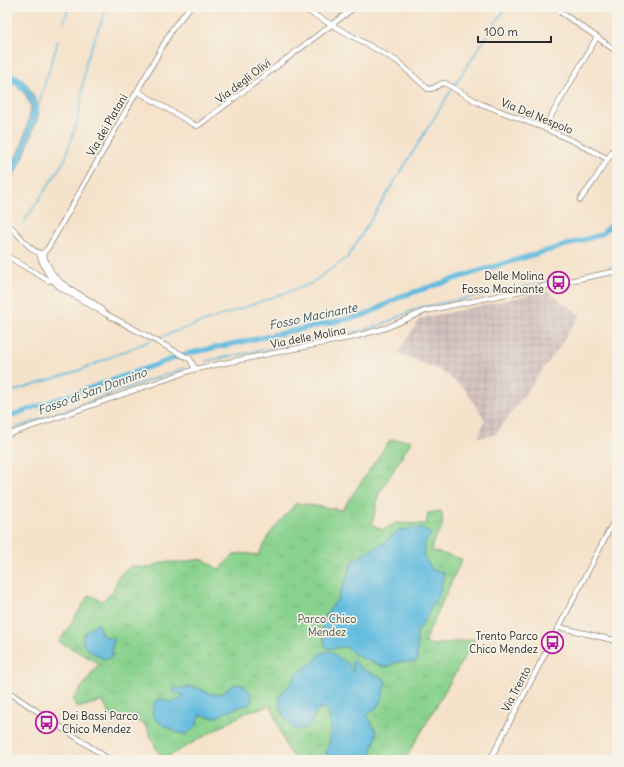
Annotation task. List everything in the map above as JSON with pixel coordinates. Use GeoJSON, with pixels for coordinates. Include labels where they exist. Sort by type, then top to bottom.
{"type":"FeatureCollection","features":[{"type":"Feature","properties":{"kind":"street","name":"Via dei Platani"},"geometry":{"type":"LineString","coordinates":[[41,253],[48,248],[173,28],[190,7]]}},
{"type":"Feature","properties":{"kind":"street"},"geometry":{"type":"LineString","coordinates":[[300,7],[332,25]]}},
{"type":"Feature","properties":{"kind":"street","name":"Via degli Olivi"},"geometry":{"type":"LineString","coordinates":[[137,91],[198,126],[355,7]]}},
{"type":"Feature","properties":{"kind":"street"},"geometry":{"type":"LineString","coordinates":[[553,7],[597,36],[617,52]]}},
{"type":"Feature","properties":{"kind":"street","name":"Via Del Nespolo"},"geometry":{"type":"LineString","coordinates":[[332,25],[397,61],[403,65],[423,86],[430,90],[443,83],[446,84],[479,103],[544,128],[608,159]]}},
{"type":"Feature","properties":{"kind":"street"},"geometry":{"type":"LineString","coordinates":[[544,128],[597,36]]}},
{"type":"Feature","properties":{"kind":"street"},"geometry":{"type":"LineString","coordinates":[[580,200],[594,181],[617,144]]}},
{"type":"Feature","properties":{"kind":"street"},"geometry":{"type":"LineString","coordinates":[[7,224],[17,232],[32,249],[41,253],[53,277],[95,302],[106,314],[186,357],[192,362],[195,369]]}},
{"type":"Feature","properties":{"kind":"street"},"geometry":{"type":"LineString","coordinates":[[7,256],[49,281],[53,277]]}},
{"type":"Feature","properties":{"kind":"street","name":"Via delle Molina"},"geometry":{"type":"LineString","coordinates":[[7,435],[195,369],[352,338],[386,328],[425,311],[617,271]]}},
{"type":"Feature","properties":{"kind":"street","name":"Via Trento"},"geometry":{"type":"LineString","coordinates":[[490,760],[617,515]]}},
{"type":"Feature","properties":{"kind":"street"},"geometry":{"type":"LineString","coordinates":[[559,627],[617,641]]}},
{"type":"Feature","properties":{"kind":"street"},"geometry":{"type":"LineString","coordinates":[[7,691],[110,760]]}},
{"type":"Feature","properties":{"kind":"shaded area"},"geometry":{"type":"Polygon","coordinates":[[[547,291],[580,315],[558,349],[495,435],[478,437],[485,420],[465,389],[440,370],[398,353],[420,319],[547,291]]]}},
{"type":"Feature","properties":{"kind":"green space","name":"Parco Chico Mendez"},"geometry":{"type":"Polygon","coordinates":[[[390,440],[412,440],[379,494],[372,524],[382,530],[396,523],[426,524],[428,513],[441,511],[443,519],[441,530],[434,541],[432,551],[462,559],[424,642],[433,645],[475,639],[405,760],[296,760],[287,749],[271,706],[249,711],[162,760],[144,723],[111,717],[102,701],[77,708],[73,700],[99,663],[59,642],[89,595],[102,601],[112,593],[119,576],[131,566],[149,568],[163,562],[183,562],[202,559],[220,570],[229,559],[236,554],[244,553],[258,555],[271,532],[296,503],[342,510],[390,440]]]}},
{"type":"Feature","properties":{"kind":"water"},"geometry":{"type":"Polygon","coordinates":[[[19,78],[30,90],[36,101],[39,113],[24,156],[7,188],[7,172],[21,148],[31,107],[21,88],[14,82],[19,78]]]}},
{"type":"Feature","properties":{"kind":"water"},"geometry":{"type":"Polygon","coordinates":[[[420,528],[431,534],[425,542],[423,556],[433,570],[443,572],[444,575],[439,594],[417,633],[417,660],[415,662],[397,662],[384,667],[357,656],[348,648],[343,647],[328,649],[325,646],[321,622],[338,598],[353,561],[385,542],[399,530],[420,528]]]}},
{"type":"Feature","properties":{"kind":"water"},"geometry":{"type":"Polygon","coordinates":[[[98,623],[101,634],[111,639],[115,639],[112,647],[112,657],[104,659],[90,651],[83,643],[82,638],[85,634],[90,628],[98,623]]]}},
{"type":"Feature","properties":{"kind":"water"},"geometry":{"type":"Polygon","coordinates":[[[330,651],[347,662],[353,672],[351,661],[353,660],[362,669],[384,679],[386,682],[384,693],[379,704],[367,716],[376,730],[376,738],[369,760],[325,760],[331,732],[331,725],[327,710],[320,709],[317,711],[312,722],[307,727],[294,729],[284,716],[279,703],[283,691],[291,684],[296,674],[315,661],[321,653],[330,651]]]}},
{"type":"Feature","properties":{"kind":"water"},"geometry":{"type":"Polygon","coordinates":[[[236,684],[242,685],[251,693],[252,700],[250,704],[216,717],[202,715],[198,718],[197,725],[188,734],[178,733],[161,724],[155,719],[152,712],[155,701],[160,699],[172,702],[183,698],[183,695],[174,693],[173,689],[195,687],[216,695],[236,684]]]}},
{"type":"Feature","properties":{"kind":"waterway"},"geometry":{"type":"LineString","coordinates":[[64,21],[69,7]]}},
{"type":"Feature","properties":{"kind":"waterway"},"geometry":{"type":"LineString","coordinates":[[24,222],[65,160],[79,114],[86,61],[107,7]]}},
{"type":"Feature","properties":{"kind":"waterway"},"geometry":{"type":"LineString","coordinates":[[454,86],[506,7]]}},
{"type":"Feature","properties":{"kind":"waterway"},"geometry":{"type":"LineString","coordinates":[[37,110],[58,41]]}},
{"type":"Feature","properties":{"kind":"waterway"},"geometry":{"type":"LineString","coordinates":[[7,76],[17,80],[25,88]]}},
{"type":"Feature","properties":{"kind":"waterway"},"geometry":{"type":"LineString","coordinates":[[155,339],[310,284],[347,258],[452,89]]}},
{"type":"Feature","properties":{"kind":"waterway","name":"Fosso Macinante"},"geometry":{"type":"LineString","coordinates":[[7,417],[186,354],[365,315],[402,296],[600,235],[617,220]]}},
{"type":"Feature","properties":{"kind":"waterway","name":"Fosso di San Donnino"},"geometry":{"type":"LineString","coordinates":[[587,274],[610,268],[617,262]]}},
{"type":"Feature","properties":{"kind":"waterway","name":"Fosso di San Donnino"},"geometry":{"type":"LineString","coordinates":[[206,361],[355,332],[381,325],[417,308],[559,280]]}},
{"type":"Feature","properties":{"kind":"waterway"},"geometry":{"type":"LineString","coordinates":[[7,393],[75,372],[152,340]]}},
{"type":"Feature","properties":{"kind":"waterway","name":"Fosso di San Donnino"},"geometry":{"type":"LineString","coordinates":[[7,431],[184,368]]}},
{"type":"Feature","properties":{"kind":"place","name":"Delle Molina Fosso Macinante"},"geometry":{"type":"Point","coordinates":[559,282]}},
{"type":"Feature","properties":{"kind":"place","name":"Trento Parco Chico Mendez"},"geometry":{"type":"Point","coordinates":[553,642]}},
{"type":"Feature","properties":{"kind":"place","name":"Dei Bassi Parco Chico Mendez"},"geometry":{"type":"Point","coordinates":[47,722]}}]}
